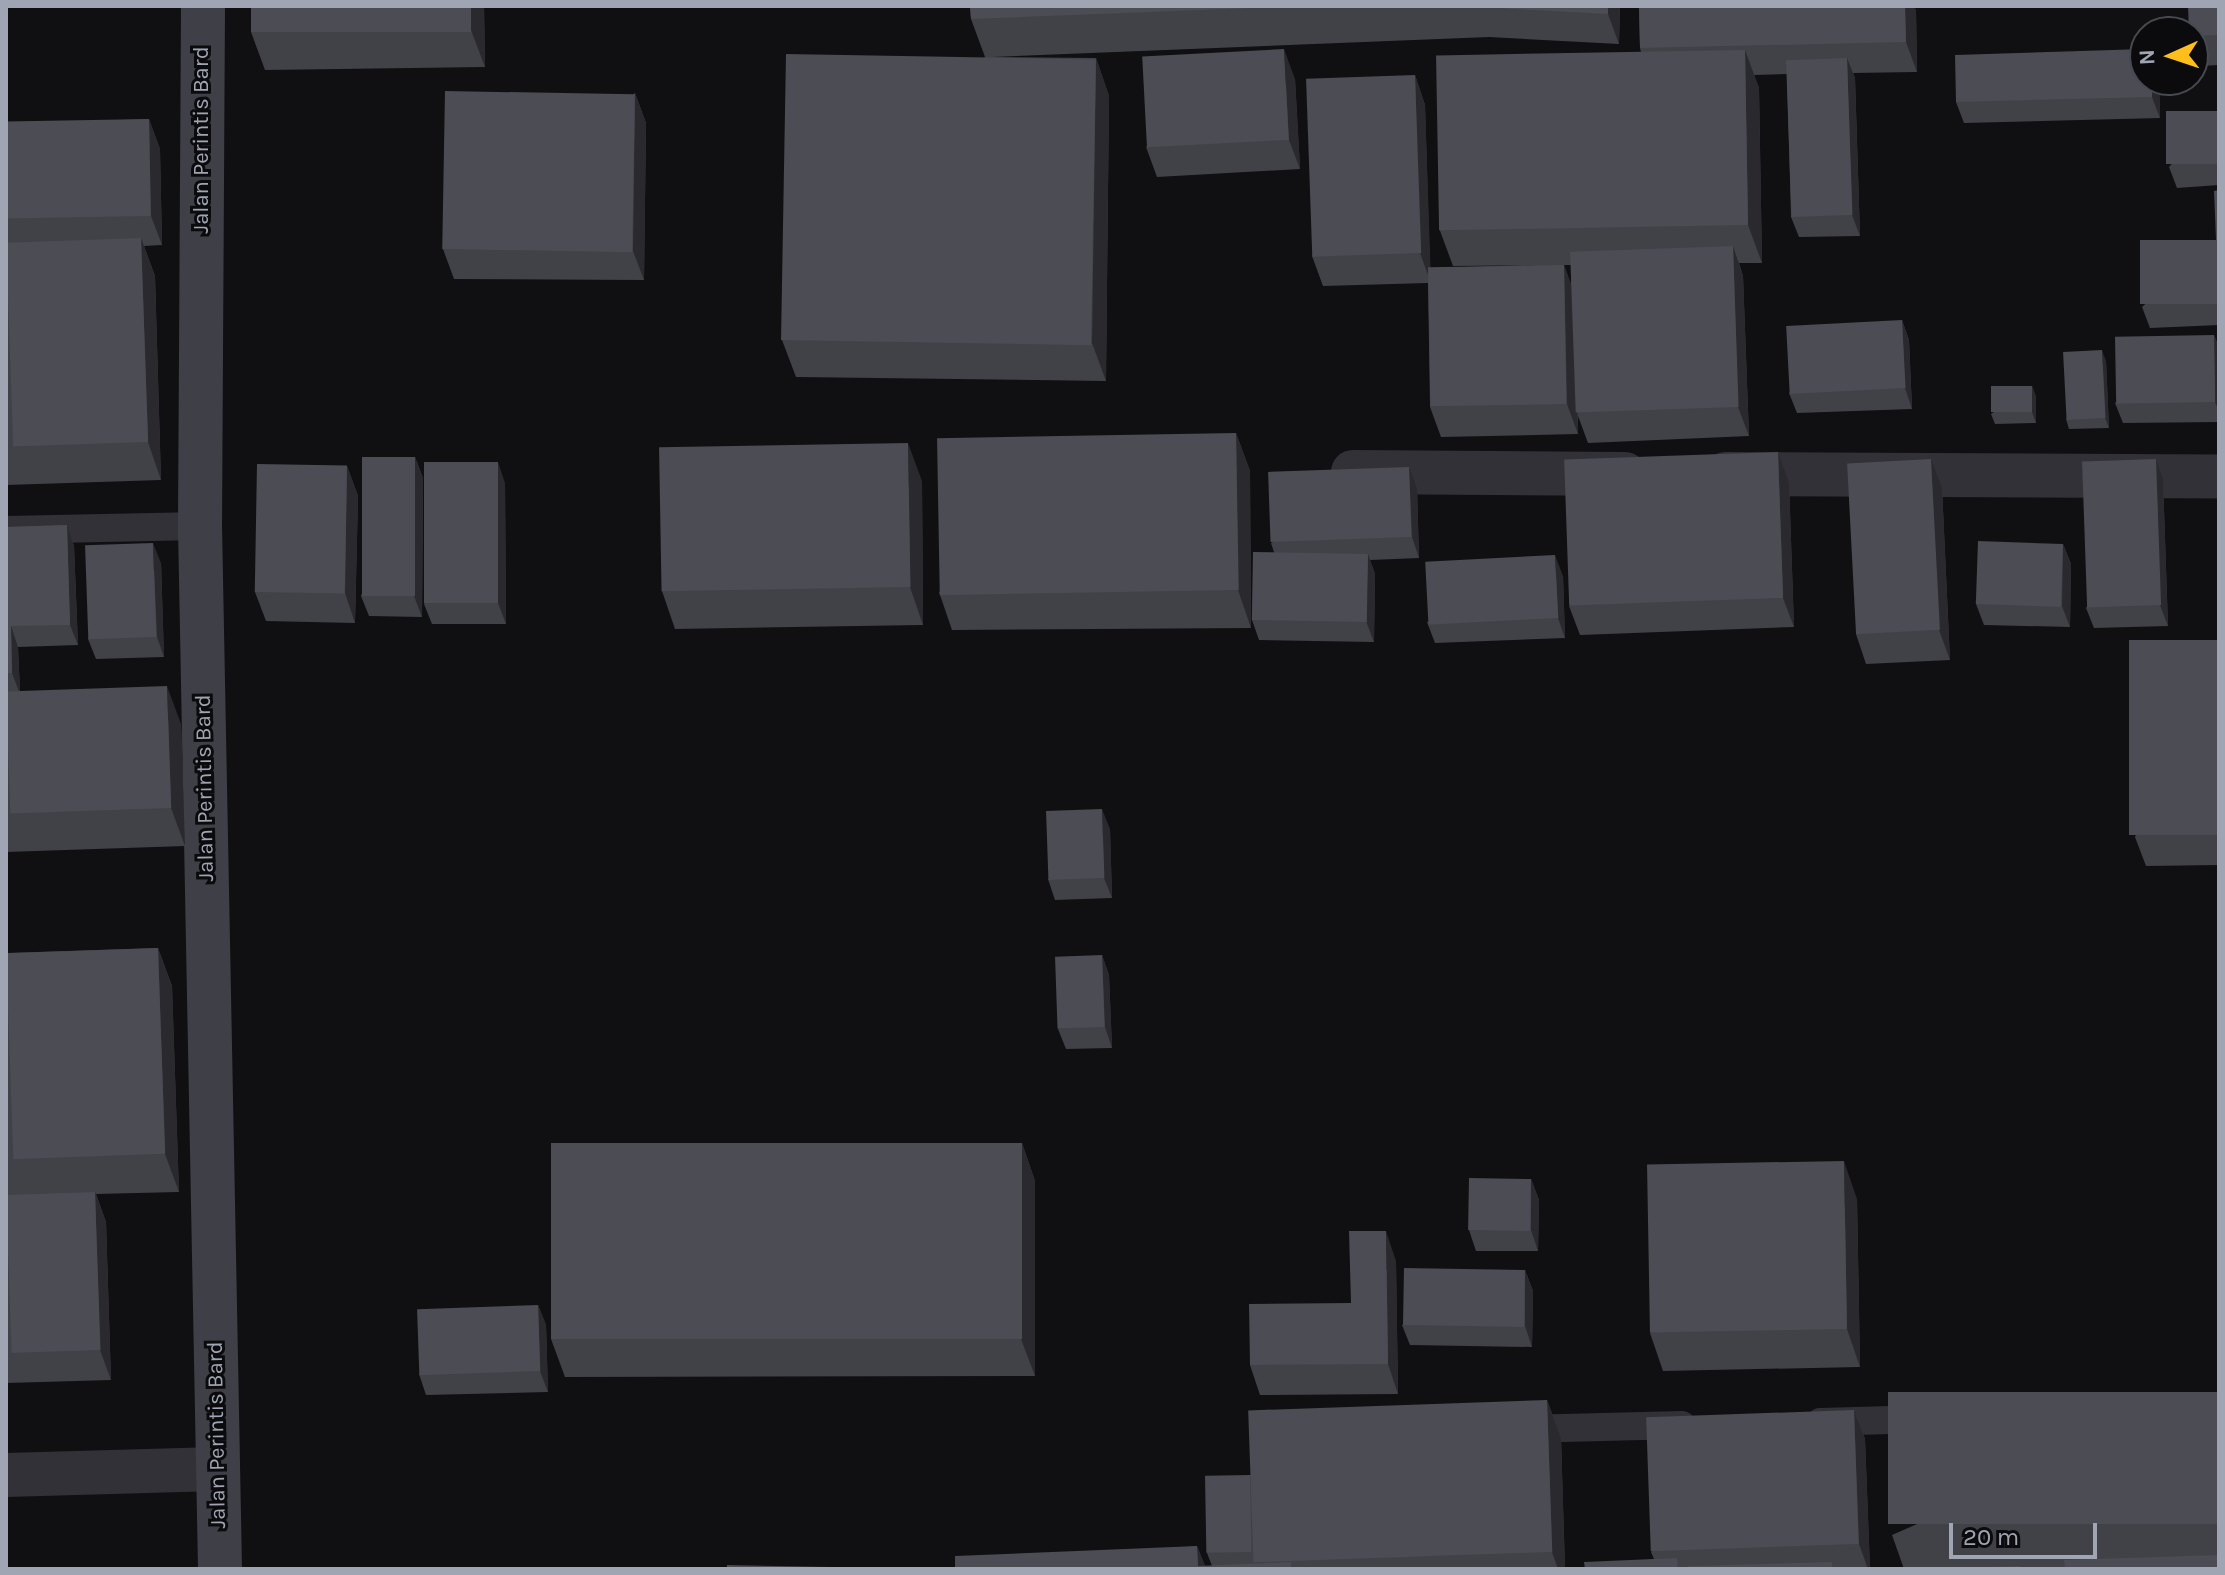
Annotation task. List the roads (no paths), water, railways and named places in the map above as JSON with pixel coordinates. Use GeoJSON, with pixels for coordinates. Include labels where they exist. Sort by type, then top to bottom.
{"type":"FeatureCollection","features":[{"type":"Feature","properties":{"kind":"street","name":"Jalan Perintis Bard"},"geometry":{"type":"LineString","coordinates":[[203,6],[200,526],[220,1569]]}},
{"type":"Feature","properties":{"kind":"street"},"geometry":{"type":"LineString","coordinates":[[1351,472],[2219,477]]}},
{"type":"Feature","properties":{"kind":"street"},"geometry":{"type":"LineString","coordinates":[[6,1475],[217,1469]]}},
{"type":"Feature","properties":{"kind":"lane"},"geometry":{"type":"LineString","coordinates":[[6,530],[200,526]]}},
{"type":"Feature","properties":{"kind":"lane"},"geometry":{"type":"LineString","coordinates":[[1790,1422],[1949,1419]]}},
{"type":"Feature","properties":{"kind":"lane"},"geometry":{"type":"LineString","coordinates":[[1488,1430],[1710,1424]]}}]}
